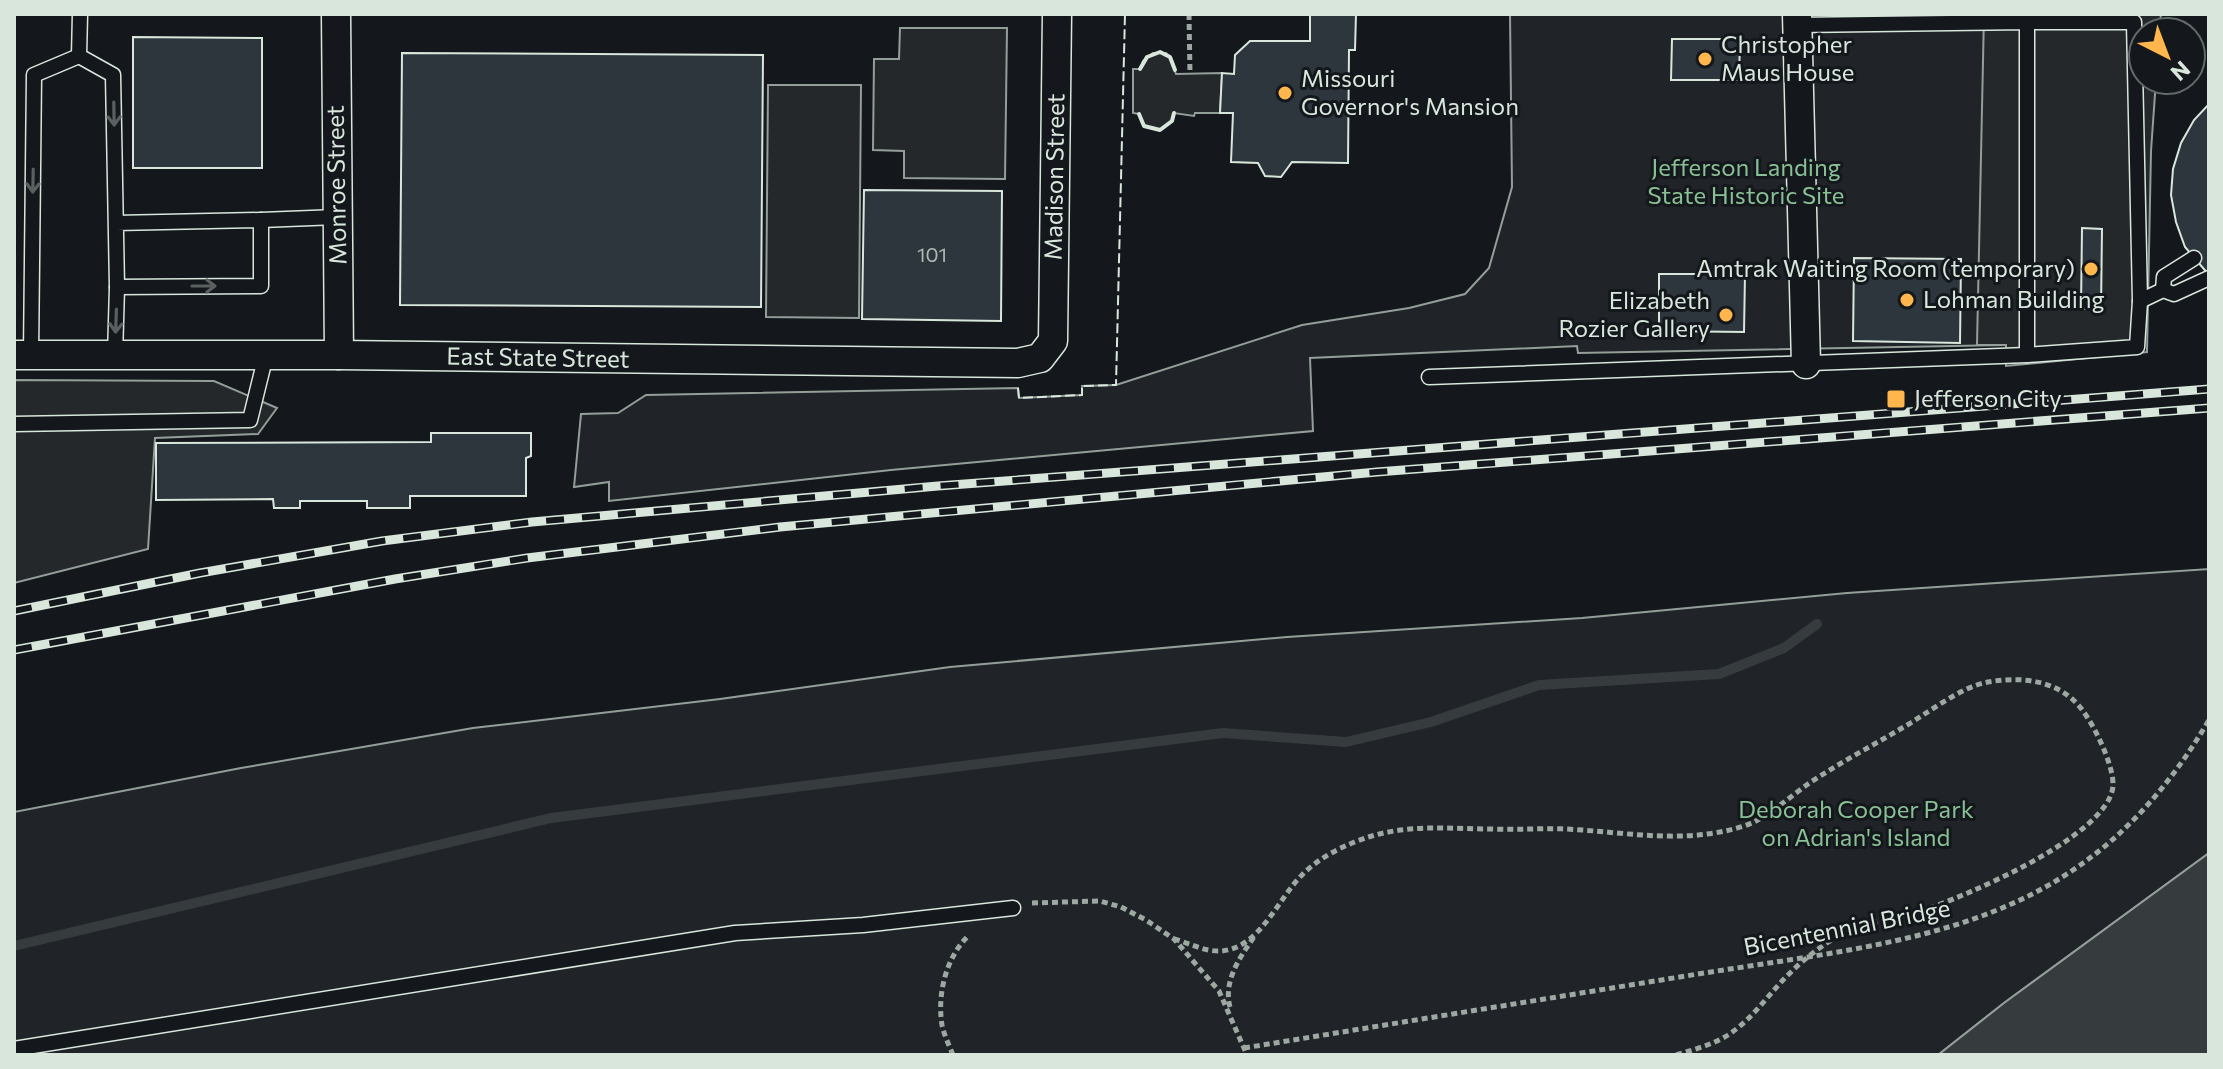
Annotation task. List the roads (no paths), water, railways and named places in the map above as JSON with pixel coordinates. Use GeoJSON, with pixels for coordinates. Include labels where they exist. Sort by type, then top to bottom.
{"type":"FeatureCollection","features":[{"type":"Feature","properties":{"kind":"street","name":"Monroe Street"},"geometry":{"type":"LineString","coordinates":[[336,14],[339,355]]}},
{"type":"Feature","properties":{"kind":"street","name":"Madison Street"},"geometry":{"type":"LineString","coordinates":[[1053,341],[1057,14]]}},
{"type":"Feature","properties":{"kind":"street"},"geometry":{"type":"LineString","coordinates":[[1797,19],[1806,364]]}},
{"type":"Feature","properties":{"kind":"street","name":"East State Street"},"geometry":{"type":"LineString","coordinates":[[23,355],[339,355],[1018,363],[1040,358],[1053,341]]}},
{"type":"Feature","properties":{"kind":"lane"},"geometry":{"type":"LineString","coordinates":[[79,56],[80,14]]}},
{"type":"Feature","properties":{"kind":"lane"},"geometry":{"type":"LineString","coordinates":[[1429,377],[2027,355],[2137,347],[2140,301],[2134,22],[1797,19]]}},
{"type":"Feature","properties":{"kind":"lane"},"geometry":{"type":"LineString","coordinates":[[2027,22],[2027,355]]}},
{"type":"Feature","properties":{"kind":"lane"},"geometry":{"type":"LineString","coordinates":[[79,56],[113,75],[117,287],[115,356]]}},
{"type":"Feature","properties":{"kind":"lane"},"geometry":{"type":"LineString","coordinates":[[23,355],[34,75],[79,56]]}},
{"type":"Feature","properties":{"kind":"lane"},"geometry":{"type":"LineString","coordinates":[[116,223],[337,217]]}},
{"type":"Feature","properties":{"kind":"lane"},"geometry":{"type":"LineString","coordinates":[[117,287],[261,286],[261,220]]}},
{"type":"Feature","properties":{"kind":"lane"},"geometry":{"type":"LineString","coordinates":[[2163,290],[2164,277],[2194,258]]}},
{"type":"Feature","properties":{"kind":"lane"},"geometry":{"type":"LineString","coordinates":[[2140,301],[2163,290],[2174,294],[2209,278]]}},
{"type":"Feature","properties":{"kind":"lane"},"geometry":{"type":"LineString","coordinates":[[14,424],[250,420],[266,355]]}},
{"type":"Feature","properties":{"kind":"lane"},"geometry":{"type":"LineString","coordinates":[[14,1049],[735,933],[863,925],[1013,908]]}},
{"type":"Feature","properties":{"kind":"waterway"},"geometry":{"type":"LineString","coordinates":[[14,946],[551,818],[1223,733],[1346,742],[1431,722],[1539,685],[1719,674],[1784,648],[1817,624]]}},
{"type":"Feature","properties":{"kind":"railway"},"geometry":{"type":"LineString","coordinates":[[14,611],[200,573],[382,541],[532,522],[938,486],[2209,389]]}},
{"type":"Feature","properties":{"kind":"railway"},"geometry":{"type":"LineString","coordinates":[[14,650],[395,579],[527,558],[780,527],[1377,472],[2209,408]]}},
{"type":"Feature","properties":{"kind":"place","name":"Christopher Maus House"},"geometry":{"type":"Point","coordinates":[1705,59]}},
{"type":"Feature","properties":{"kind":"place","name":"Missouri Governor's Mansion"},"geometry":{"type":"Point","coordinates":[1285,93]}},
{"type":"Feature","properties":{"kind":"place","name":"Amtrak Waiting Room (temporary)"},"geometry":{"type":"Point","coordinates":[2091,269]}},
{"type":"Feature","properties":{"kind":"place","name":"Lohman Building"},"geometry":{"type":"Point","coordinates":[1907,300]}},
{"type":"Feature","properties":{"kind":"place","name":"Elizabeth Rozier Gallery"},"geometry":{"type":"Point","coordinates":[1726,315]}},
{"type":"Feature","properties":{"kind":"place","name":"Jefferson City"},"geometry":{"type":"Point","coordinates":[1896,399]}},
{"type":"Feature","properties":{"kind":"park label","name":"Jefferson Landing State Historic Site"},"geometry":{"type":"Point","coordinates":[1746,182]}},
{"type":"Feature","properties":{"kind":"park label","name":"Deborah Cooper Park on Adrian's Island"},"geometry":{"type":"Point","coordinates":[1856,824]}}]}
